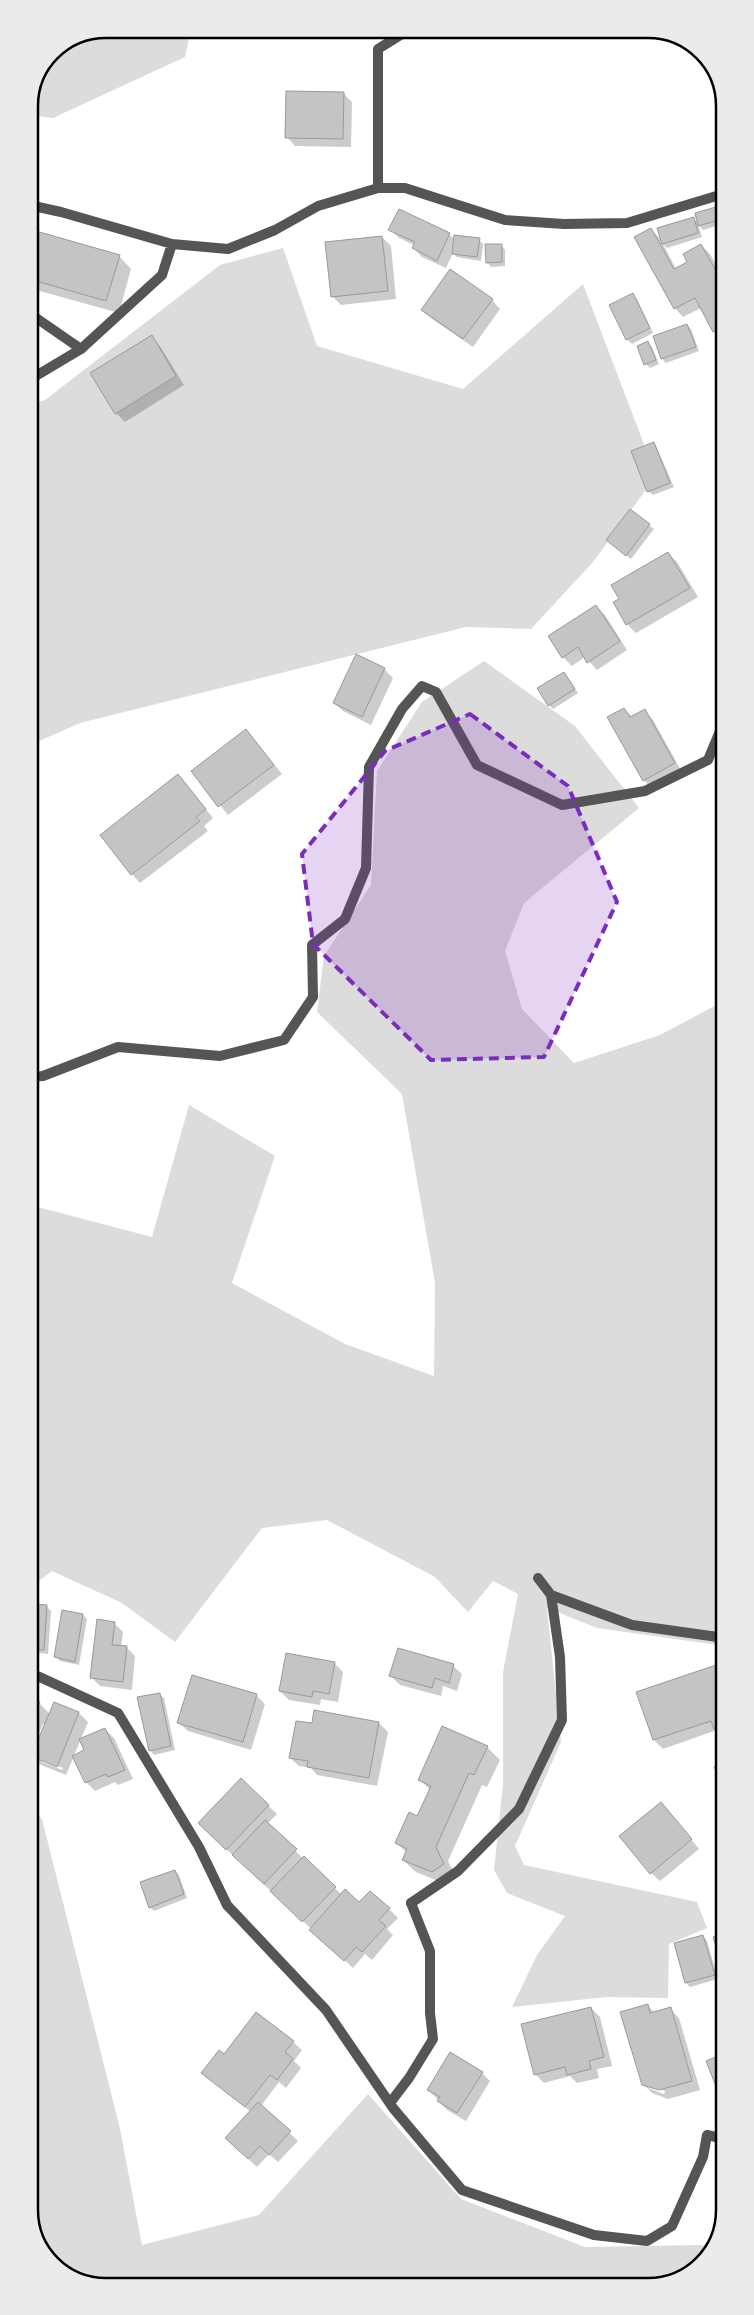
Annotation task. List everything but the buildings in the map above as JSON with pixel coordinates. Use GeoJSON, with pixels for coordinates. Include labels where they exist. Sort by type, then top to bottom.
{"type":"FeatureCollection","features":[{"type":"Feature","properties":{"kind":"street"},"geometry":{"type":"LineString","coordinates":[[378,188],[378,49],[396,38]]}},
{"type":"Feature","properties":{"kind":"street"},"geometry":{"type":"LineString","coordinates":[[38,207],[172,244],[228,249],[275,230],[318,206],[378,188],[405,188],[505,220],[564,224],[627,223],[716,196]]}},
{"type":"Feature","properties":{"kind":"street"},"geometry":{"type":"LineString","coordinates":[[38,375],[81,349],[162,275],[172,244]]}},
{"type":"Feature","properties":{"kind":"street"},"geometry":{"type":"LineString","coordinates":[[38,319],[81,349]]}},
{"type":"Feature","properties":{"kind":"street"},"geometry":{"type":"LineString","coordinates":[[38,1076],[118,1047],[220,1056],[284,1040],[313,997],[312,945],[345,919],[366,868],[369,766],[402,709],[422,686],[436,692],[477,765],[562,804],[645,791],[708,760],[716,742]]}},
{"type":"Feature","properties":{"kind":"street"},"geometry":{"type":"LineString","coordinates":[[390,2103],[409,2078],[433,2039],[430,2013],[430,1951],[411,1903],[458,1871],[519,1809],[562,1720],[560,1658],[551,1595],[538,1578]]}},
{"type":"Feature","properties":{"kind":"street"},"geometry":{"type":"LineString","coordinates":[[551,1595],[632,1625],[716,1637]]}},
{"type":"Feature","properties":{"kind":"street"},"geometry":{"type":"LineString","coordinates":[[38,1676],[118,1713],[199,1847],[227,1905],[326,2010],[390,2103],[462,2190],[594,2235],[647,2241],[672,2226],[703,2157],[708,2135],[716,2137]]}},
{"type":"Feature","properties":{"kind":"highlighted area"},"geometry":{"type":"Polygon","coordinates":[[[470,714],[568,786],[617,902],[544,1057],[431,1060],[313,944],[302,854],[385,751],[470,714]]]}},
{"type":"Feature","properties":{"kind":"shaded area"},"geometry":{"type":"Polygon","coordinates":[[[105,37],[189,37],[185,57],[53,118],[38,116],[39,92],[49,68],[57,57],[68,49],[79,43],[105,37]]]}},
{"type":"Feature","properties":{"kind":"shaded area"},"geometry":{"type":"Polygon","coordinates":[[[283,248],[317,346],[463,389],[583,284],[656,476],[593,562],[531,629],[466,627],[80,723],[38,741],[38,402],[45,400],[220,265],[283,248]]]}},
{"type":"Feature","properties":{"kind":"shaded area"},"geometry":{"type":"Polygon","coordinates":[[[484,661],[575,726],[639,808],[524,903],[505,951],[522,1009],[574,1063],[660,1035],[716,1005],[716,1645],[597,1628],[547,1608],[561,1742],[515,1846],[524,1865],[697,1902],[707,1928],[669,1944],[668,1998],[606,1997],[512,2007],[537,1955],[565,1916],[507,1893],[494,1870],[503,1784],[503,1672],[518,1594],[493,1581],[468,1612],[435,1577],[327,1520],[262,1528],[175,1642],[122,1603],[52,1571],[38,1582],[38,1207],[152,1237],[189,1105],[275,1156],[232,1283],[345,1344],[434,1376],[435,1283],[402,1094],[317,1012],[324,956],[371,885],[377,771],[422,702],[484,661]]]}},
{"type":"Feature","properties":{"kind":"shaded area"},"geometry":{"type":"Polygon","coordinates":[[[38,1815],[42,1819],[120,2129],[142,2245],[259,2215],[368,2094],[461,2199],[585,2247],[706,2245],[693,2261],[686,2266],[666,2275],[649,2278],[101,2277],[88,2275],[71,2268],[61,2261],[47,2244],[38,2218],[38,1815]]]}}]}
